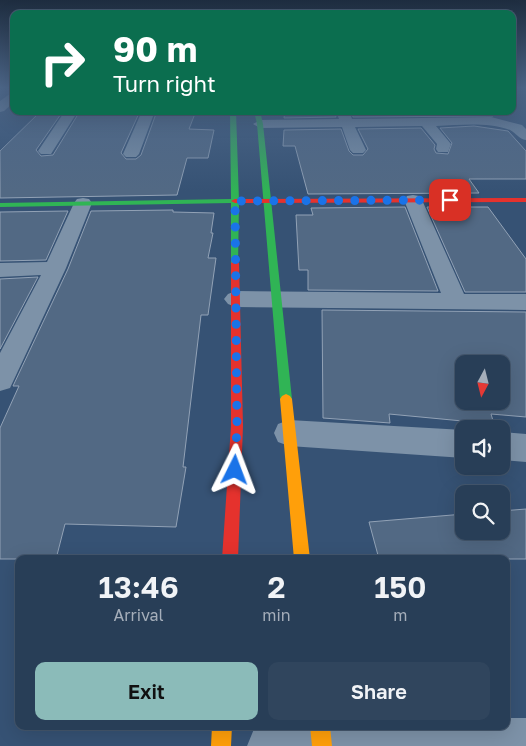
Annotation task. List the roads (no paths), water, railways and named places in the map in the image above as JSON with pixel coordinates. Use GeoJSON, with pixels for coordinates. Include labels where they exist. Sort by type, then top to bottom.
{"type":"FeatureCollection","features":[{"type":"Feature","properties":{"kind":"street"},"geometry":{"type":"LineString","coordinates":[[46,151],[65,122]]}},
{"type":"Feature","properties":{"kind":"street"},"geometry":{"type":"LineString","coordinates":[[131,154],[144,122]]}},
{"type":"Feature","properties":{"kind":"street"},"geometry":{"type":"LineString","coordinates":[[230,555],[237,426],[233,122]]}},
{"type":"Feature","properties":{"kind":"street"},"geometry":{"type":"LineString","coordinates":[[258,122],[302,555]]}},
{"type":"Feature","properties":{"kind":"street"},"geometry":{"type":"LineString","coordinates":[[346,122],[358,150]]}},
{"type":"Feature","properties":{"kind":"street"},"geometry":{"type":"LineString","coordinates":[[423,122],[438,122]]}},
{"type":"Feature","properties":{"kind":"street"},"geometry":{"type":"LineString","coordinates":[[426,122],[444,144],[443,149]]}},
{"type":"Feature","properties":{"kind":"street"},"geometry":{"type":"LineString","coordinates":[[494,122],[517,128],[526,136]]}},
{"type":"Feature","properties":{"kind":"street"},"geometry":{"type":"LineString","coordinates":[[413,200],[456,302]]}},
{"type":"Feature","properties":{"kind":"street"},"geometry":{"type":"LineString","coordinates":[[0,205],[235,201],[526,200]]}},
{"type":"Feature","properties":{"kind":"street"},"geometry":{"type":"LineString","coordinates":[[0,380],[55,268],[83,203]]}},
{"type":"Feature","properties":{"kind":"street"},"geometry":{"type":"LineString","coordinates":[[0,270],[55,268]]}},
{"type":"Feature","properties":{"kind":"street"},"geometry":{"type":"LineString","coordinates":[[236,299],[526,302]]}},
{"type":"Feature","properties":{"kind":"street"},"geometry":{"type":"LineString","coordinates":[[289,433],[455,443]]}},
{"type":"Feature","properties":{"kind":"street"},"geometry":{"type":"LineString","coordinates":[[510,447],[526,448]]}},
{"type":"Feature","properties":{"kind":"street"},"geometry":{"type":"LineString","coordinates":[[221,746],[222,730]]}},
{"type":"Feature","properties":{"kind":"street"},"geometry":{"type":"LineString","coordinates":[[271,746],[321,738],[526,742]]}}]}
